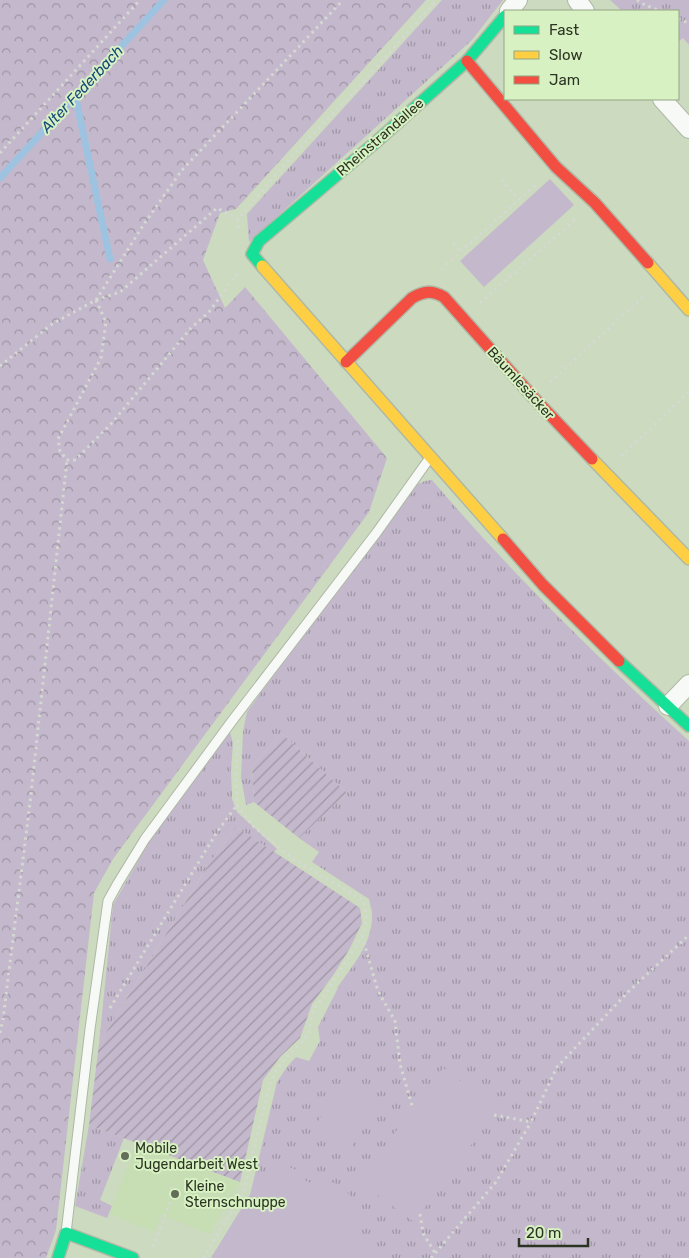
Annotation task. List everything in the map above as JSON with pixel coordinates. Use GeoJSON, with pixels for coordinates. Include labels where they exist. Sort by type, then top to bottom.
{"type":"FeatureCollection","features":[{"type":"Feature","properties":{"kind":"street"},"geometry":{"type":"LineString","coordinates":[[510,10],[518,0]]}},
{"type":"Feature","properties":{"kind":"street","name":"Rheinstrandallee"},"geometry":{"type":"LineString","coordinates":[[252,254],[259,241],[376,142],[467,61],[504,17]]}},
{"type":"Feature","properties":{"kind":"street"},"geometry":{"type":"LineString","coordinates":[[467,61],[556,167],[595,203],[689,310]]}},
{"type":"Feature","properties":{"kind":"street"},"geometry":{"type":"LineString","coordinates":[[663,100],[689,129]]}},
{"type":"Feature","properties":{"kind":"street"},"geometry":{"type":"LineString","coordinates":[[252,254],[543,585],[605,648],[689,726]]}},
{"type":"Feature","properties":{"kind":"street"},"geometry":{"type":"LineString","coordinates":[[346,362],[412,298],[421,292],[429,291]]}},
{"type":"Feature","properties":{"kind":"street","name":"Bäumlesäcker"},"geometry":{"type":"LineString","coordinates":[[429,291],[436,292],[444,297],[533,397],[689,559]]}},
{"type":"Feature","properties":{"kind":"street"},"geometry":{"type":"LineString","coordinates":[[668,706],[689,684]]}},
{"type":"Feature","properties":{"kind":"street"},"geometry":{"type":"LineString","coordinates":[[58,1258],[66,1234],[134,1258]]}},
{"type":"Feature","properties":{"kind":"lane"},"geometry":{"type":"LineString","coordinates":[[66,1234],[90,1029],[108,901],[145,840],[232,721],[377,532],[431,456]]}},
{"type":"Feature","properties":{"kind":"path"},"geometry":{"type":"LineString","coordinates":[[0,153],[140,0]]}},
{"type":"Feature","properties":{"kind":"path"},"geometry":{"type":"LineString","coordinates":[[96,300],[144,224],[182,170],[343,0]]}},
{"type":"Feature","properties":{"kind":"path"},"geometry":{"type":"LineString","coordinates":[[0,366],[52,324],[96,300],[120,292],[217,208],[238,219],[293,155],[353,93],[437,0]]}},
{"type":"Feature","properties":{"kind":"path"},"geometry":{"type":"LineString","coordinates":[[637,0],[658,10]]}},
{"type":"Feature","properties":{"kind":"path"},"geometry":{"type":"LineString","coordinates":[[429,291],[436,274],[556,167]]}},
{"type":"Feature","properties":{"kind":"path"},"geometry":{"type":"LineString","coordinates":[[501,180],[520,199]]}},
{"type":"Feature","properties":{"kind":"path"},"geometry":{"type":"LineString","coordinates":[[462,318],[595,203]]}},
{"type":"Feature","properties":{"kind":"path"},"geometry":{"type":"LineString","coordinates":[[453,243],[461,252]]}},
{"type":"Feature","properties":{"kind":"path"},"geometry":{"type":"LineString","coordinates":[[67,460],[75,460],[111,424],[191,328],[209,312],[252,254]]}},
{"type":"Feature","properties":{"kind":"path"},"geometry":{"type":"LineString","coordinates":[[533,397],[663,280]]}},
{"type":"Feature","properties":{"kind":"path"},"geometry":{"type":"LineString","coordinates":[[0,1033],[30,803],[67,460],[60,451],[58,439],[101,358],[106,322],[96,300]]}},
{"type":"Feature","properties":{"kind":"path"},"geometry":{"type":"LineString","coordinates":[[604,472],[689,392]]}},
{"type":"Feature","properties":{"kind":"path"},"geometry":{"type":"LineString","coordinates":[[203,1258],[243,1193],[270,1084],[275,1072],[286,1058],[304,1041],[309,1031],[315,1008],[362,936],[367,917],[363,900],[293,859],[252,825],[237,805],[236,759],[239,729],[232,721]]}},
{"type":"Feature","properties":{"kind":"path"},"geometry":{"type":"LineString","coordinates":[[90,1029],[103,1019],[217,832],[237,805]]}},
{"type":"Feature","properties":{"kind":"path"},"geometry":{"type":"LineString","coordinates":[[431,1258],[496,1182],[531,1122],[557,1067],[628,992],[689,935]]}},
{"type":"Feature","properties":{"kind":"path"},"geometry":{"type":"LineString","coordinates":[[362,936],[378,991],[395,1021],[400,1064],[413,1109]]}},
{"type":"Feature","properties":{"kind":"path"},"geometry":{"type":"LineString","coordinates":[[494,1115],[531,1122]]}},
{"type":"Feature","properties":{"kind":"path"},"geometry":{"type":"LineString","coordinates":[[153,1248],[175,1189],[168,1187]]}},
{"type":"Feature","properties":{"kind":"path"},"geometry":{"type":"LineString","coordinates":[[420,1214],[423,1233],[435,1253]]}},
{"type":"Feature","properties":{"kind":"shaded area","name":"Kleine Sternschnuppe"},"geometry":{"type":"Polygon","coordinates":[[[137,1143],[240,1182],[209,1234],[161,1215],[154,1232],[109,1214],[137,1143]]]}},
{"type":"Feature","properties":{"kind":"green space"},"geometry":{"type":"Polygon","coordinates":[[[0,0],[426,0],[236,209],[220,213],[203,260],[225,308],[245,287],[387,458],[369,512],[113,859],[94,893],[56,1230],[46,1258],[0,1258],[0,0]]]}},
{"type":"Feature","properties":{"kind":"green space"},"geometry":{"type":"Polygon","coordinates":[[[442,0],[503,0],[472,40],[249,242],[247,214],[442,0]]]}},
{"type":"Feature","properties":{"kind":"green space"},"geometry":{"type":"Polygon","coordinates":[[[610,0],[689,0],[689,45],[683,38],[679,41],[679,10],[621,10],[610,0]]]}},
{"type":"Feature","properties":{"kind":"green space"},"geometry":{"type":"Polygon","coordinates":[[[550,179],[574,205],[484,287],[460,261],[550,179]]]}},
{"type":"Feature","properties":{"kind":"green space"},"geometry":{"type":"Polygon","coordinates":[[[432,480],[462,515],[556,615],[689,741],[689,1258],[211,1258],[250,1195],[277,1082],[296,1057],[309,1061],[320,1041],[318,1027],[337,988],[365,945],[369,935],[372,913],[369,899],[312,862],[319,852],[299,838],[347,793],[281,733],[252,767],[254,802],[246,805],[241,777],[243,731],[247,712],[418,484],[432,480]]]}},
{"type":"Feature","properties":{"kind":"green space"},"geometry":{"type":"Polygon","coordinates":[[[230,732],[233,743],[231,769],[232,799],[237,812],[277,849],[274,852],[236,827],[208,865],[99,1044],[113,905],[150,840],[230,732]]]}},
{"type":"Feature","properties":{"kind":"green space"},"geometry":{"type":"Polygon","coordinates":[[[281,733],[347,793],[299,838],[254,802],[252,767],[281,733]]]}},
{"type":"Feature","properties":{"kind":"green space"},"geometry":{"type":"Polygon","coordinates":[[[236,827],[360,908],[362,923],[350,948],[334,974],[312,1004],[300,1038],[280,1057],[263,1080],[240,1182],[89,1125],[99,1044],[208,865],[236,827]]]}},
{"type":"Feature","properties":{"kind":"green space"},"geometry":{"type":"Polygon","coordinates":[[[443,1068],[498,1109],[414,1222],[359,1181],[443,1068]]]}},
{"type":"Feature","properties":{"kind":"green space"},"geometry":{"type":"Polygon","coordinates":[[[344,1081],[380,1104],[346,1155],[311,1132],[344,1081]]]}},
{"type":"Feature","properties":{"kind":"green space"},"geometry":{"type":"Polygon","coordinates":[[[89,1125],[124,1138],[100,1200],[112,1206],[107,1218],[75,1206],[89,1125]]]}},
{"type":"Feature","properties":{"kind":"green space"},"geometry":{"type":"Polygon","coordinates":[[[276,1164],[287,1166],[303,1173],[302,1179],[317,1186],[322,1180],[334,1183],[343,1189],[361,1205],[358,1217],[350,1226],[354,1233],[358,1238],[375,1249],[383,1258],[211,1258],[256,1186],[265,1173],[276,1164]]]}},
{"type":"Feature","properties":{"kind":"waterway","name":"Alter Federbach"},"geometry":{"type":"LineString","coordinates":[[0,178],[164,0]]}},
{"type":"Feature","properties":{"kind":"waterway"},"geometry":{"type":"LineString","coordinates":[[75,95],[110,259]]}},
{"type":"Feature","properties":{"kind":"traffic: fast"},"geometry":{"type":"LineString","coordinates":[[262,266],[252,254],[259,241],[376,142],[467,61],[504,17]]}},
{"type":"Feature","properties":{"kind":"traffic: fast"},"geometry":{"type":"LineString","coordinates":[[619,661],[689,726]]}},
{"type":"Feature","properties":{"kind":"traffic: fast"},"geometry":{"type":"LineString","coordinates":[[58,1258],[66,1233],[133,1258]]}},
{"type":"Feature","properties":{"kind":"traffic: slow"},"geometry":{"type":"LineString","coordinates":[[648,263],[689,310]]}},
{"type":"Feature","properties":{"kind":"traffic: slow"},"geometry":{"type":"LineString","coordinates":[[262,266],[503,539]]}},
{"type":"Feature","properties":{"kind":"traffic: slow"},"geometry":{"type":"LineString","coordinates":[[592,459],[689,559]]}},
{"type":"Feature","properties":{"kind":"traffic: jam"},"geometry":{"type":"LineString","coordinates":[[467,61],[556,167],[595,203],[648,263]]}},
{"type":"Feature","properties":{"kind":"traffic: jam"},"geometry":{"type":"LineString","coordinates":[[346,362],[412,298],[428,292],[436,293],[444,297],[533,397],[592,459]]}},
{"type":"Feature","properties":{"kind":"traffic: jam"},"geometry":{"type":"LineString","coordinates":[[503,539],[543,585],[619,661]]}},
{"type":"Feature","properties":{"kind":"place","name":"Mobile Jugendarbeit West"},"geometry":{"type":"Point","coordinates":[125,1156]}},
{"type":"Feature","properties":{"kind":"place","name":"Kleine Sternschnuppe"},"geometry":{"type":"Point","coordinates":[175,1194]}}]}
